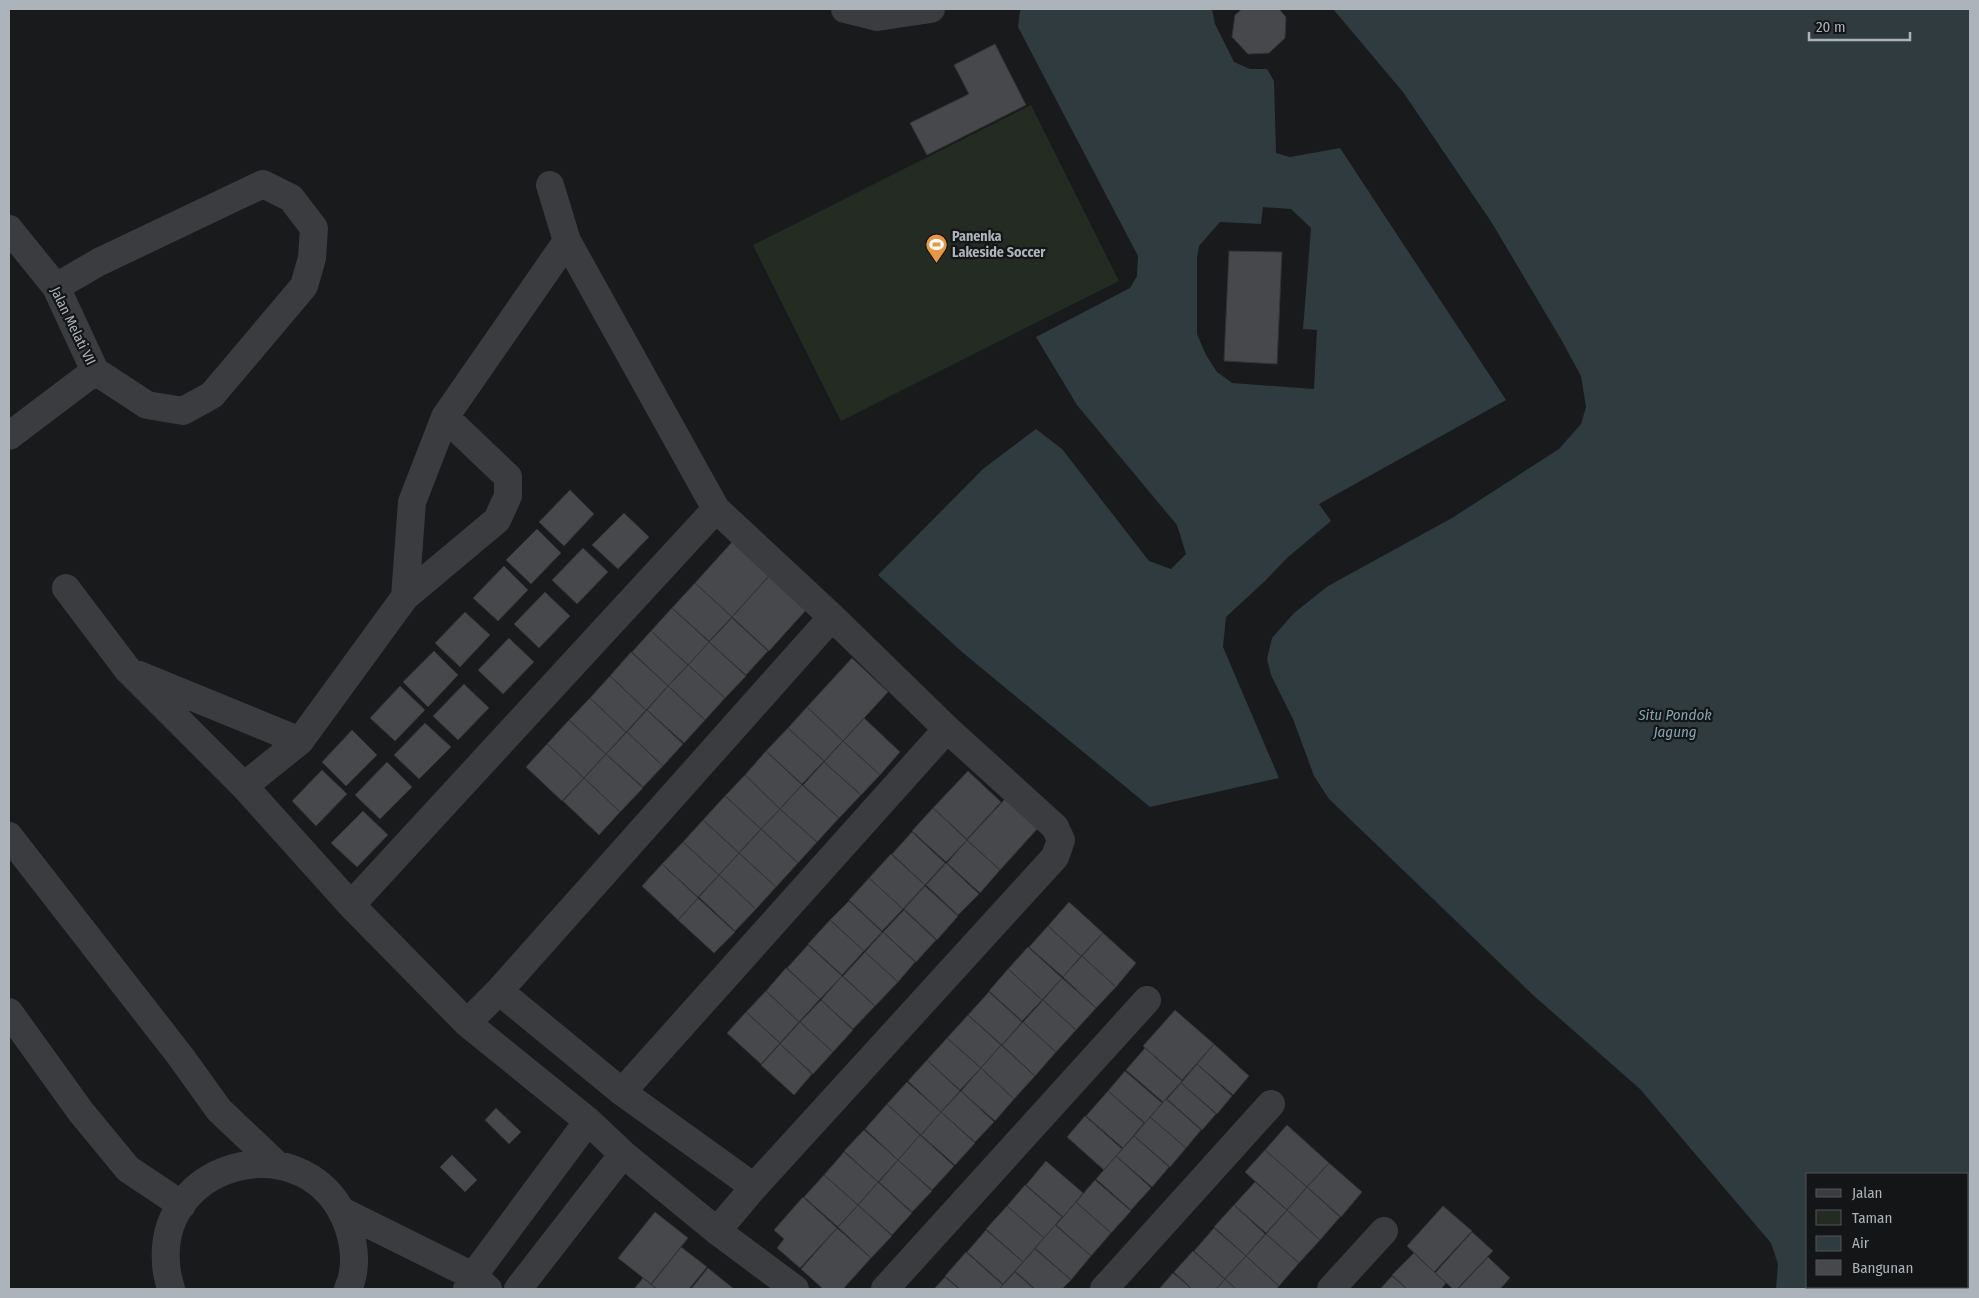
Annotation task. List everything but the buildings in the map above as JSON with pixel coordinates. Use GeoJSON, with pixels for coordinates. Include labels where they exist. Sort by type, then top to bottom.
{"type":"FeatureCollection","features":[{"type":"Feature","properties":{"kind":"street"},"geometry":{"type":"LineString","coordinates":[[845,9],[877,17],[932,9]]}},
{"type":"Feature","properties":{"kind":"street","name":"Jalan Melati VII"},"geometry":{"type":"LineString","coordinates":[[9,229],[56,286],[95,371],[147,405],[182,411],[212,396],[304,286],[312,258],[314,228],[291,198],[263,184],[99,262],[56,286]]}},
{"type":"Feature","properties":{"kind":"street"},"geometry":{"type":"LineString","coordinates":[[550,185],[567,241],[716,509],[832,617],[948,730],[1055,827],[1061,840],[1055,857],[717,1230]]}},
{"type":"Feature","properties":{"kind":"street"},"geometry":{"type":"LineString","coordinates":[[405,597],[412,502],[445,418],[567,241]]}},
{"type":"Feature","properties":{"kind":"street"},"geometry":{"type":"LineString","coordinates":[[9,436],[95,371]]}},
{"type":"Feature","properties":{"kind":"street"},"geometry":{"type":"LineString","coordinates":[[244,786],[300,742],[405,597],[497,520],[508,496],[508,477],[445,418]]}},
{"type":"Feature","properties":{"kind":"street"},"geometry":{"type":"LineString","coordinates":[[351,905],[716,509]]}},
{"type":"Feature","properties":{"kind":"street"},"geometry":{"type":"LineString","coordinates":[[66,588],[128,670],[244,786],[351,905],[467,1023],[588,1121],[623,1154],[717,1230],[795,1289]]}},
{"type":"Feature","properties":{"kind":"street"},"geometry":{"type":"LineString","coordinates":[[467,1023],[499,991],[832,617]]}},
{"type":"Feature","properties":{"kind":"street"},"geometry":{"type":"LineString","coordinates":[[128,670],[300,742]]}},
{"type":"Feature","properties":{"kind":"street"},"geometry":{"type":"LineString","coordinates":[[622,1092],[948,730]]}},
{"type":"Feature","properties":{"kind":"street"},"geometry":{"type":"LineString","coordinates":[[9,836],[181,1057],[218,1110],[276,1164]]}},
{"type":"Feature","properties":{"kind":"street"},"geometry":{"type":"LineString","coordinates":[[499,991],[622,1092],[754,1187]]}},
{"type":"Feature","properties":{"kind":"street"},"geometry":{"type":"LineString","coordinates":[[885,1289],[1147,1000]]}},
{"type":"Feature","properties":{"kind":"street"},"geometry":{"type":"LineString","coordinates":[[9,1012],[81,1112],[128,1169],[182,1205]]}},
{"type":"Feature","properties":{"kind":"street"},"geometry":{"type":"LineString","coordinates":[[1104,1289],[1271,1104]]}},
{"type":"Feature","properties":{"kind":"street"},"geometry":{"type":"LineString","coordinates":[[342,1211],[476,1285],[588,1121]]}},
{"type":"Feature","properties":{"kind":"street"},"geometry":{"type":"LineString","coordinates":[[518,1289],[623,1154]]}},
{"type":"Feature","properties":{"kind":"street"},"geometry":{"type":"LineString","coordinates":[[166,1281],[167,1243],[172,1223],[182,1205],[200,1185],[223,1171],[249,1164],[276,1164],[301,1172],[323,1187],[342,1211],[353,1240],[354,1263],[348,1289]]}},
{"type":"Feature","properties":{"kind":"street"},"geometry":{"type":"LineString","coordinates":[[1331,1289],[1384,1231]]}},
{"type":"Feature","properties":{"kind":"green space","name":"Panenka Lakeside Soccer"},"geometry":{"type":"Polygon","coordinates":[[[1031,105],[1119,281],[841,421],[753,245],[1031,105]]]}},
{"type":"Feature","properties":{"kind":"water"},"geometry":{"type":"Polygon","coordinates":[[[1022,9],[1212,9],[1215,24],[1234,62],[1250,69],[1267,69],[1274,81],[1276,153],[1290,157],[1340,148],[1506,400],[1319,504],[1331,521],[1287,558],[1226,617],[1223,647],[1279,778],[1150,807],[962,652],[878,575],[983,469],[1036,429],[1062,449],[1149,561],[1171,569],[1186,554],[1177,525],[1077,405],[1036,337],[1130,288],[1137,276],[1138,256],[1018,27],[1020,11],[1022,9]]]}},
{"type":"Feature","properties":{"kind":"water","name":"Situ Pondok Jagung"},"geometry":{"type":"Polygon","coordinates":[[[1333,9],[1970,10],[1970,1289],[1776,1289],[1778,1264],[1771,1243],[1640,1089],[1533,995],[1329,799],[1314,776],[1293,719],[1271,675],[1267,659],[1272,638],[1294,613],[1328,586],[1452,518],[1559,449],[1581,424],[1586,407],[1581,376],[1492,223],[1403,92],[1333,9]]]}},
{"type":"Feature","properties":{"kind":"pier"},"geometry":{"type":"Polygon","coordinates":[[[1263,207],[1291,209],[1311,228],[1303,329],[1317,330],[1314,389],[1232,383],[1217,372],[1206,355],[1197,334],[1197,258],[1199,246],[1220,222],[1261,224],[1263,207]]]}},
{"type":"Feature","properties":{"kind":"place","name":"Panenka Lakeside Soccer"},"geometry":{"type":"Point","coordinates":[936,263]}}]}
